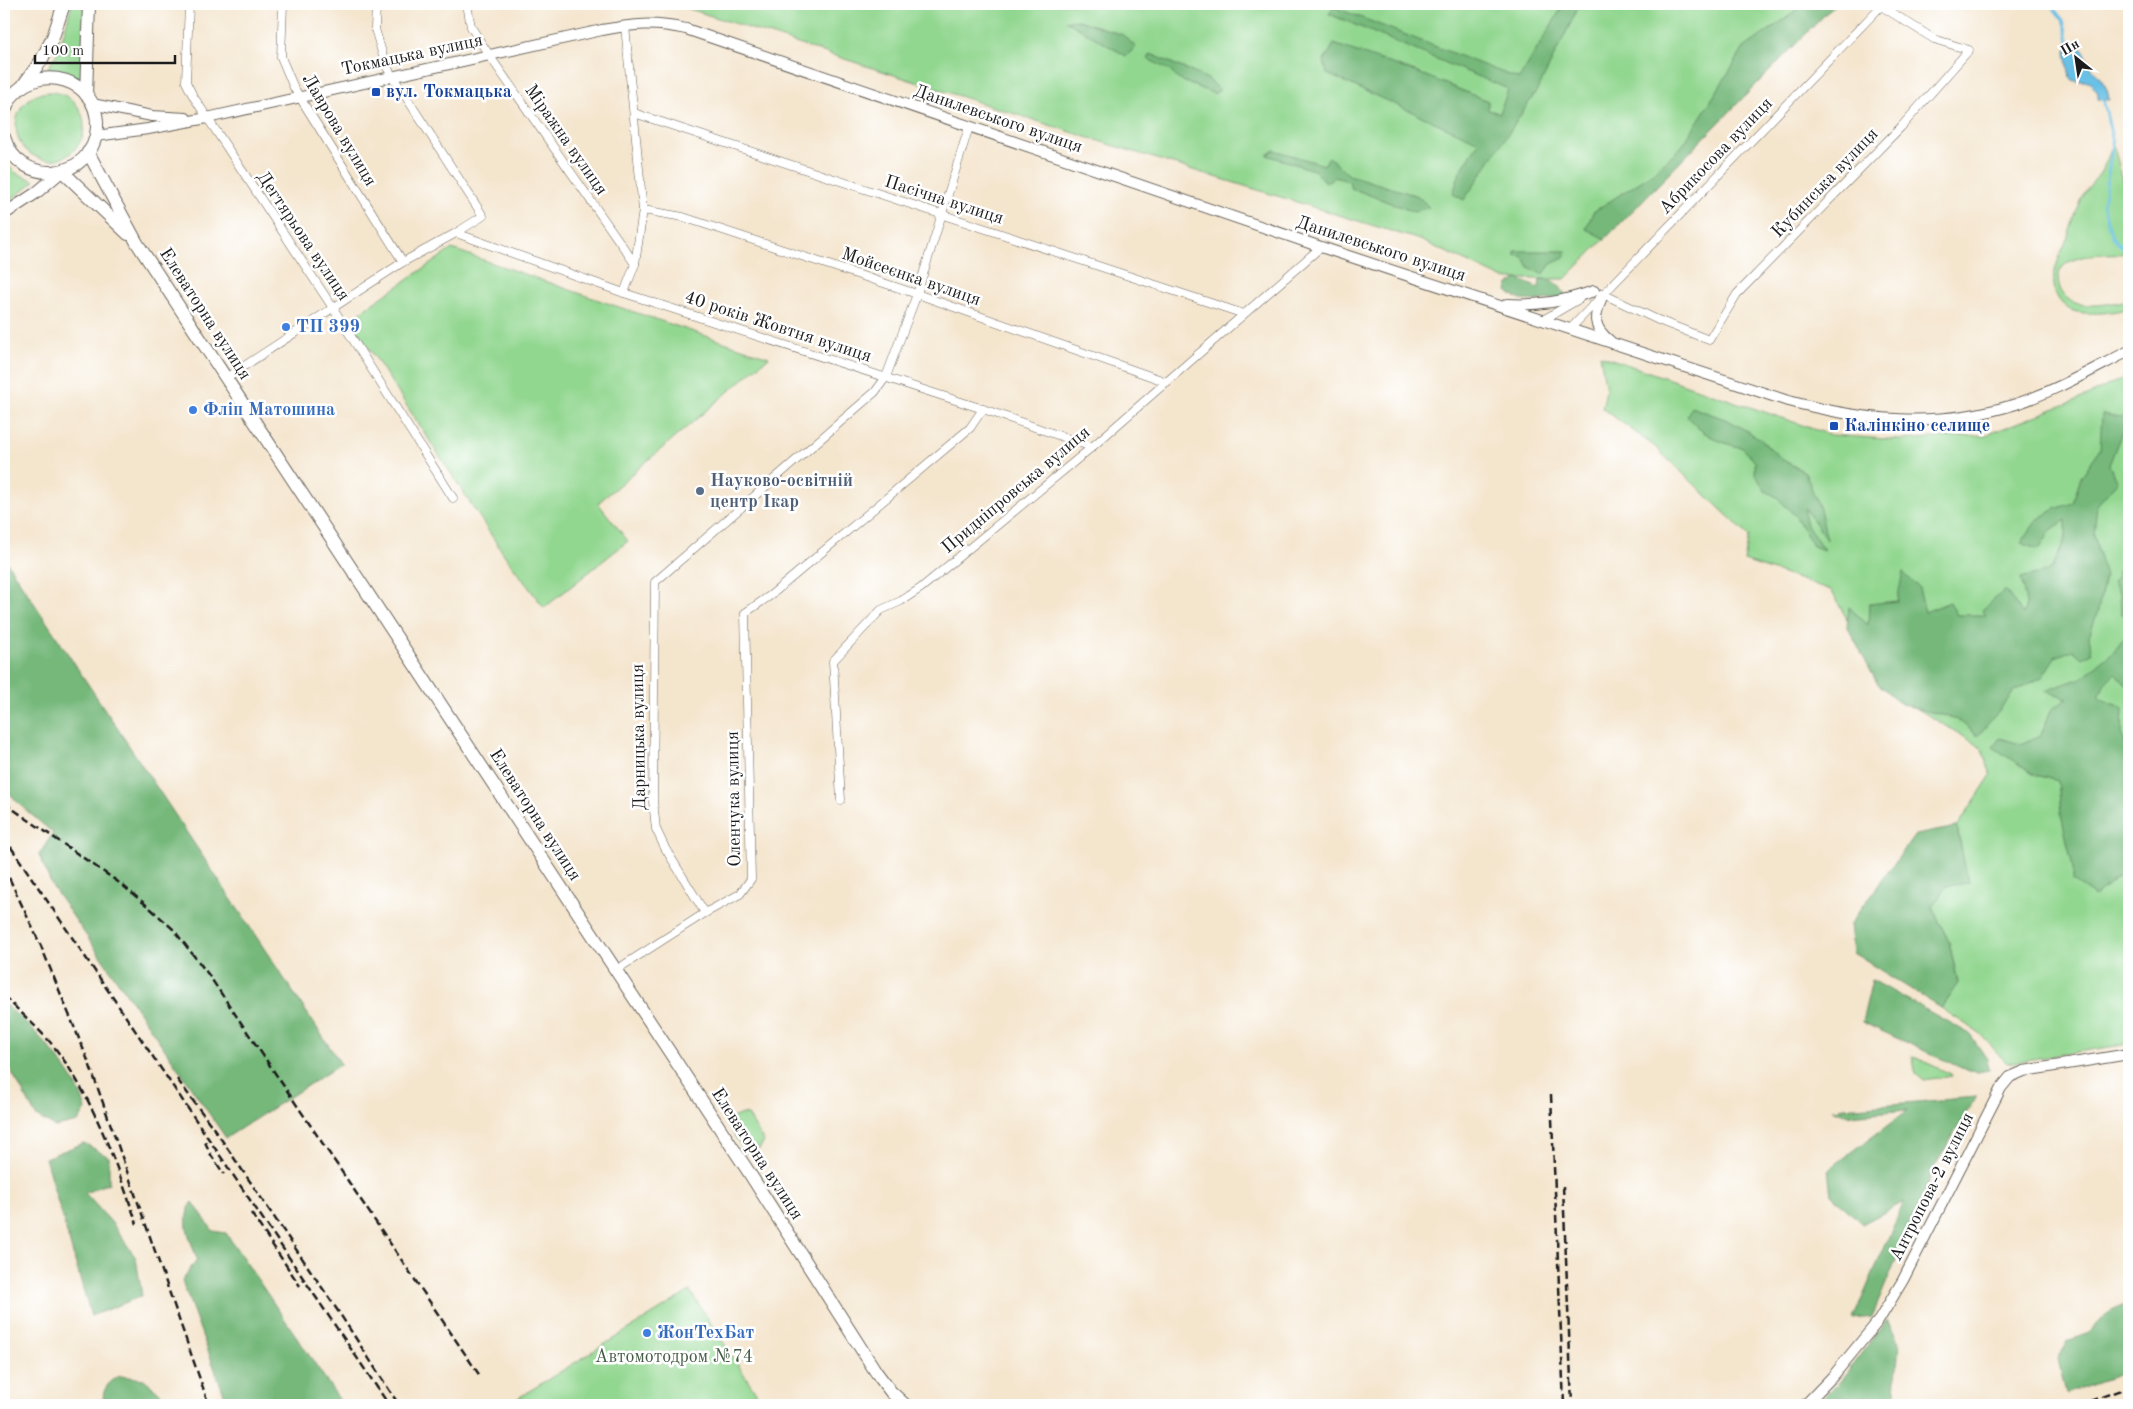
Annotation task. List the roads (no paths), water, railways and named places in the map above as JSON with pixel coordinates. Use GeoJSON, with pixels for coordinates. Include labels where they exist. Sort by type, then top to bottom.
{"type":"FeatureCollection","features":[{"type":"Feature","properties":{"kind":"main road"},"geometry":{"type":"LineString","coordinates":[[4,113],[11,97],[22,86],[41,60],[53,37],[64,4]]}},
{"type":"Feature","properties":{"kind":"main road"},"geometry":{"type":"LineString","coordinates":[[89,4],[89,100]]}},
{"type":"Feature","properties":{"kind":"main road"},"geometry":{"type":"LineString","coordinates":[[4,214],[36,193],[62,171],[76,164],[88,152],[96,136],[97,119],[89,100],[72,83],[53,78],[32,81],[22,86]]}},
{"type":"Feature","properties":{"kind":"main road"},"geometry":{"type":"LineString","coordinates":[[4,137],[11,153],[24,165],[44,172],[62,171]]}},
{"type":"Feature","properties":{"kind":"main road","name":"Елеваторна вулиця"},"geometry":{"type":"LineString","coordinates":[[88,152],[137,243],[616,970],[891,1392],[905,1405]]}},
{"type":"Feature","properties":{"kind":"main road","name":"Елеваторна вулиця"},"geometry":{"type":"LineString","coordinates":[[62,171],[137,243]]}},
{"type":"Feature","properties":{"kind":"main road"},"geometry":{"type":"LineString","coordinates":[[891,1392],[899,1405]]}},
{"type":"Feature","properties":{"kind":"street","name":"Дегтярьова вулиця"},"geometry":{"type":"LineString","coordinates":[[190,4],[186,82],[207,118],[333,308],[453,498]]}},
{"type":"Feature","properties":{"kind":"street","name":"Лаврова вулиця"},"geometry":{"type":"LineString","coordinates":[[283,4],[281,57],[300,96],[403,262]]}},
{"type":"Feature","properties":{"kind":"street"},"geometry":{"type":"LineString","coordinates":[[226,378],[403,262],[456,234],[483,216],[386,66],[375,29],[376,4]]}},
{"type":"Feature","properties":{"kind":"street","name":"Міражна вулиця"},"geometry":{"type":"LineString","coordinates":[[467,4],[471,26],[489,55],[635,264]]}},
{"type":"Feature","properties":{"kind":"street","name":"Кубинська вулиця"},"geometry":{"type":"LineString","coordinates":[[1598,292],[1658,320],[1709,340],[1737,294],[1901,127],[1969,50],[1934,39],[1882,5]]}},
{"type":"Feature","properties":{"kind":"street","name":"Абрикосова вулиця"},"geometry":{"type":"LineString","coordinates":[[1598,292],[1627,269],[1722,173],[1882,5]]}},
{"type":"Feature","properties":{"kind":"street","name":"Данилевського вулиця"},"geometry":{"type":"LineString","coordinates":[[625,26],[644,23],[664,24],[686,29],[969,127],[1615,345],[1784,400],[1812,407],[1879,419],[1935,420],[1977,415],[2018,403],[2129,351]]}},
{"type":"Feature","properties":{"kind":"street","name":"Токмацька вулиця"},"geometry":{"type":"LineString","coordinates":[[96,136],[148,130],[207,118],[625,26]]}},
{"type":"Feature","properties":{"kind":"street"},"geometry":{"type":"LineString","coordinates":[[624,293],[635,264],[643,210],[625,26]]}},
{"type":"Feature","properties":{"kind":"street","name":"Токмацька вулиця"},"geometry":{"type":"LineString","coordinates":[[89,100],[152,116],[207,118]]}},
{"type":"Feature","properties":{"kind":"street","name":"Пасічна вулиця"},"geometry":{"type":"LineString","coordinates":[[634,113],[1244,314]]}},
{"type":"Feature","properties":{"kind":"street","name":"Дарницька вулиця"},"geometry":{"type":"LineString","coordinates":[[705,912],[664,848],[656,829],[653,801],[654,582],[875,392],[886,377],[917,294],[969,127]]}},
{"type":"Feature","properties":{"kind":"street","name":"Мойсеєнка вулиця"},"geometry":{"type":"LineString","coordinates":[[643,210],[684,217],[917,294],[1167,382]]}},
{"type":"Feature","properties":{"kind":"street","name":"40 років Жовтня вулиця"},"geometry":{"type":"LineString","coordinates":[[456,234],[624,293],[886,377],[1092,447]]}},
{"type":"Feature","properties":{"kind":"street","name":"Придніпровська вулиця"},"geometry":{"type":"LineString","coordinates":[[841,800],[833,661],[882,610],[921,588],[1092,447],[1321,246]]}},
{"type":"Feature","properties":{"kind":"street"},"geometry":{"type":"LineString","coordinates":[[1494,303],[1533,305],[1558,302],[1598,292]]}},
{"type":"Feature","properties":{"kind":"street"},"geometry":{"type":"LineString","coordinates":[[1543,320],[1598,292]]}},
{"type":"Feature","properties":{"kind":"street"},"geometry":{"type":"LineString","coordinates":[[1570,329],[1598,292]]}},
{"type":"Feature","properties":{"kind":"street"},"geometry":{"type":"LineString","coordinates":[[1598,292],[1595,319],[1597,327],[1602,335],[1615,345]]}},
{"type":"Feature","properties":{"kind":"street","name":"Оленчука вулиця"},"geometry":{"type":"LineString","coordinates":[[616,970],[705,912],[740,894],[752,879],[745,613],[771,596],[970,428],[983,409]]}},
{"type":"Feature","properties":{"kind":"street","name":"Антропова-2 вулиця"},"geometry":{"type":"LineString","coordinates":[[1804,1405],[1833,1376],[1879,1320],[1903,1280],[2001,1088],[2010,1077],[2024,1071],[2129,1054]]}},
{"type":"Feature","properties":{"kind":"water"},"geometry":{"type":"Polygon","coordinates":[[[2080,46],[2105,86],[2109,100],[2098,99],[2098,93],[2089,81],[2075,81],[2070,78],[2067,48],[2080,46]]]}},
{"type":"Feature","properties":{"kind":"waterway"},"geometry":{"type":"LineString","coordinates":[[2050,4],[2063,20],[2072,51]]}},
{"type":"Feature","properties":{"kind":"waterway"},"geometry":{"type":"LineString","coordinates":[[2103,98],[2113,143],[2103,204],[2112,237],[2129,253]]}},
{"type":"Feature","properties":{"kind":"railway"},"geometry":{"type":"LineString","coordinates":[[4,803],[121,884],[173,929],[208,974],[480,1376]]}},
{"type":"Feature","properties":{"kind":"railway"},"geometry":{"type":"LineString","coordinates":[[4,837],[389,1405]]}},
{"type":"Feature","properties":{"kind":"railway"},"geometry":{"type":"LineString","coordinates":[[4,867],[41,946],[89,1063],[209,1405]]}},
{"type":"Feature","properties":{"kind":"railway"},"geometry":{"type":"LineString","coordinates":[[4,996],[50,1042],[78,1083],[101,1129],[137,1224]]}},
{"type":"Feature","properties":{"kind":"railway"},"geometry":{"type":"LineString","coordinates":[[177,1079],[217,1133],[340,1314],[399,1405]]}},
{"type":"Feature","properties":{"kind":"railway"},"geometry":{"type":"LineString","coordinates":[[1551,1095],[1564,1405]]}},
{"type":"Feature","properties":{"kind":"railway"},"geometry":{"type":"LineString","coordinates":[[205,1142],[224,1174]]}},
{"type":"Feature","properties":{"kind":"railway"},"geometry":{"type":"LineString","coordinates":[[1563,1186],[1572,1405]]}},
{"type":"Feature","properties":{"kind":"railway"},"geometry":{"type":"LineString","coordinates":[[251,1213],[300,1286]]}},
{"type":"Feature","properties":{"kind":"railway"},"geometry":{"type":"LineString","coordinates":[[2079,1405],[2129,1387]]}},
{"type":"Feature","properties":{"kind":"place","name":"вул. Токмацька"},"geometry":{"type":"Point","coordinates":[376,92]}},
{"type":"Feature","properties":{"kind":"place","name":"ТП 399"},"geometry":{"type":"Point","coordinates":[286,327]}},
{"type":"Feature","properties":{"kind":"place","name":"Фліп Матошина"},"geometry":{"type":"Point","coordinates":[193,410]}},
{"type":"Feature","properties":{"kind":"place","name":"Калінкіно селище"},"geometry":{"type":"Point","coordinates":[1834,426]}},
{"type":"Feature","properties":{"kind":"place","name":"Науково-освітній центр Ікар"},"geometry":{"type":"Point","coordinates":[700,491]}},
{"type":"Feature","properties":{"kind":"place","name":"ЖонТехБат"},"geometry":{"type":"Point","coordinates":[647,1333]}},
{"type":"Feature","properties":{"kind":"park label","name":"Автомотодром №74"},"geometry":{"type":"Point","coordinates":[674,1357]}}]}
